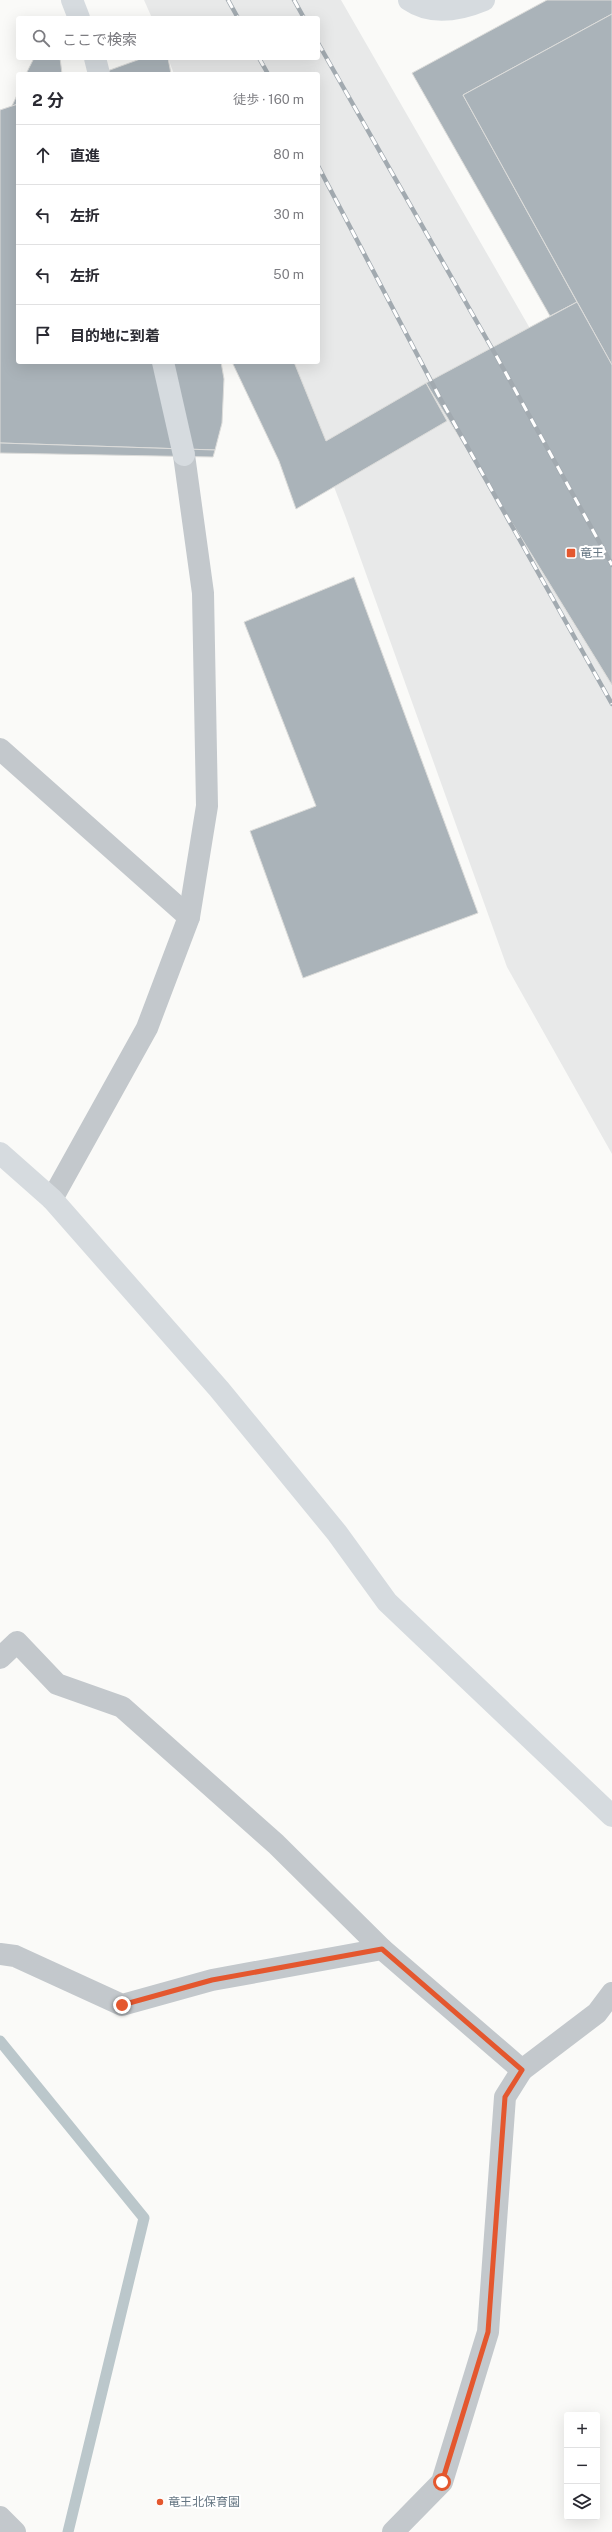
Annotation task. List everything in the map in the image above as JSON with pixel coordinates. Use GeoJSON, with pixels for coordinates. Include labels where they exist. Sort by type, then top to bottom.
{"type":"FeatureCollection","features":[{"type":"Feature","properties":{"kind":"street"},"geometry":{"type":"LineString","coordinates":[[72,0],[78,16]]}},
{"type":"Feature","properties":{"kind":"street"},"geometry":{"type":"LineString","coordinates":[[409,0],[417,6],[444,12],[484,0]]}},
{"type":"Feature","properties":{"kind":"street"},"geometry":{"type":"LineString","coordinates":[[96,60],[98,72]]}},
{"type":"Feature","properties":{"kind":"street"},"geometry":{"type":"LineString","coordinates":[[52,1199],[148,1028],[189,917],[207,806],[203,593],[184,455],[163,364]]}},
{"type":"Feature","properties":{"kind":"street"},"geometry":{"type":"LineString","coordinates":[[0,749],[189,917]]}},
{"type":"Feature","properties":{"kind":"street"},"geometry":{"type":"LineString","coordinates":[[0,1153],[52,1199],[219,1389],[337,1533],[387,1602],[612,1816]]}},
{"type":"Feature","properties":{"kind":"street"},"geometry":{"type":"LineString","coordinates":[[0,1658],[17,1642],[57,1684],[122,1707],[276,1844],[382,1949],[522,2070]]}},
{"type":"Feature","properties":{"kind":"street"},"geometry":{"type":"LineString","coordinates":[[0,1954],[15,1956],[122,2005],[212,1980],[382,1949]]}},
{"type":"Feature","properties":{"kind":"street"},"geometry":{"type":"LineString","coordinates":[[393,2532],[442,2482],[488,2332],[505,2097],[522,2070],[597,2013],[612,1993]]}},
{"type":"Feature","properties":{"kind":"street"},"geometry":{"type":"LineString","coordinates":[[0,2517],[15,2532]]}},
{"type":"Feature","properties":{"kind":"shaded area"},"geometry":{"type":"Polygon","coordinates":[[[144,0],[341,0],[612,471],[612,1154],[507,967],[346,518],[287,364],[320,364],[320,72],[173,72],[169,60],[320,60],[320,16],[151,16],[144,0]]]}},
{"type":"Feature","properties":{"kind":"building"},"geometry":{"type":"Polygon","coordinates":[[[547,0],[612,0],[612,14],[463,95],[577,302],[550,316],[412,73],[547,0]]]}},
{"type":"Feature","properties":{"kind":"building"},"geometry":{"type":"Polygon","coordinates":[[[612,14],[612,365],[463,95],[612,14]]]}},
{"type":"Feature","properties":{"kind":"building"},"geometry":{"type":"Polygon","coordinates":[[[33,60],[60,60],[62,72],[27,72],[33,60]]]}},
{"type":"Feature","properties":{"kind":"building"},"geometry":{"type":"Polygon","coordinates":[[[138,60],[168,60],[171,72],[104,72],[138,60]]]}},
{"type":"Feature","properties":{"kind":"building"},"geometry":{"type":"Polygon","coordinates":[[[16,97],[16,105],[12,106],[16,97]]]}},
{"type":"Feature","properties":{"kind":"building"},"geometry":{"type":"Polygon","coordinates":[[[16,105],[16,364],[221,364],[224,379],[222,423],[215,450],[0,443],[0,110],[16,105]]]}},
{"type":"Feature","properties":{"kind":"building","name":"竜王"},"geometry":{"type":"Polygon","coordinates":[[[577,302],[612,365],[612,685],[426,383],[577,302]]]}},
{"type":"Feature","properties":{"kind":"building"},"geometry":{"type":"Polygon","coordinates":[[[233,364],[295,364],[326,441],[426,383],[447,421],[296,509],[279,461],[233,364]]]}},
{"type":"Feature","properties":{"kind":"building"},"geometry":{"type":"Polygon","coordinates":[[[0,443],[215,450],[213,457],[0,453],[0,443]]]}},
{"type":"Feature","properties":{"kind":"building"},"geometry":{"type":"Polygon","coordinates":[[[354,577],[478,913],[303,978],[250,831],[316,806],[244,622],[354,577]]]}},
{"type":"Feature","properties":{"kind":"waterway"},"geometry":{"type":"LineString","coordinates":[[0,2041],[144,2218],[68,2532]]}},
{"type":"Feature","properties":{"kind":"railway"},"geometry":{"type":"LineString","coordinates":[[228,0],[237,16]]}},
{"type":"Feature","properties":{"kind":"railway"},"geometry":{"type":"LineString","coordinates":[[294,0],[303,16]]}},
{"type":"Feature","properties":{"kind":"railway"},"geometry":{"type":"LineString","coordinates":[[320,47],[498,359],[612,565]]}},
{"type":"Feature","properties":{"kind":"railway"},"geometry":{"type":"LineString","coordinates":[[260,60],[267,72]]}},
{"type":"Feature","properties":{"kind":"railway"},"geometry":{"type":"LineString","coordinates":[[320,170],[440,398],[612,704]]}},
{"type":"Feature","properties":{"kind":"place","name":"竜王"},"geometry":{"type":"Point","coordinates":[571,553]}},
{"type":"Feature","properties":{"kind":"place","name":"竜王北保育園"},"geometry":{"type":"Point","coordinates":[160,2502]}},
{"type":"Feature","properties":{"kind":"route"},"geometry":{"type":"LineString","coordinates":[[122,2005],[212,1980],[382,1949],[522,2070],[505,2097],[488,2332],[442,2482]]}}]}
